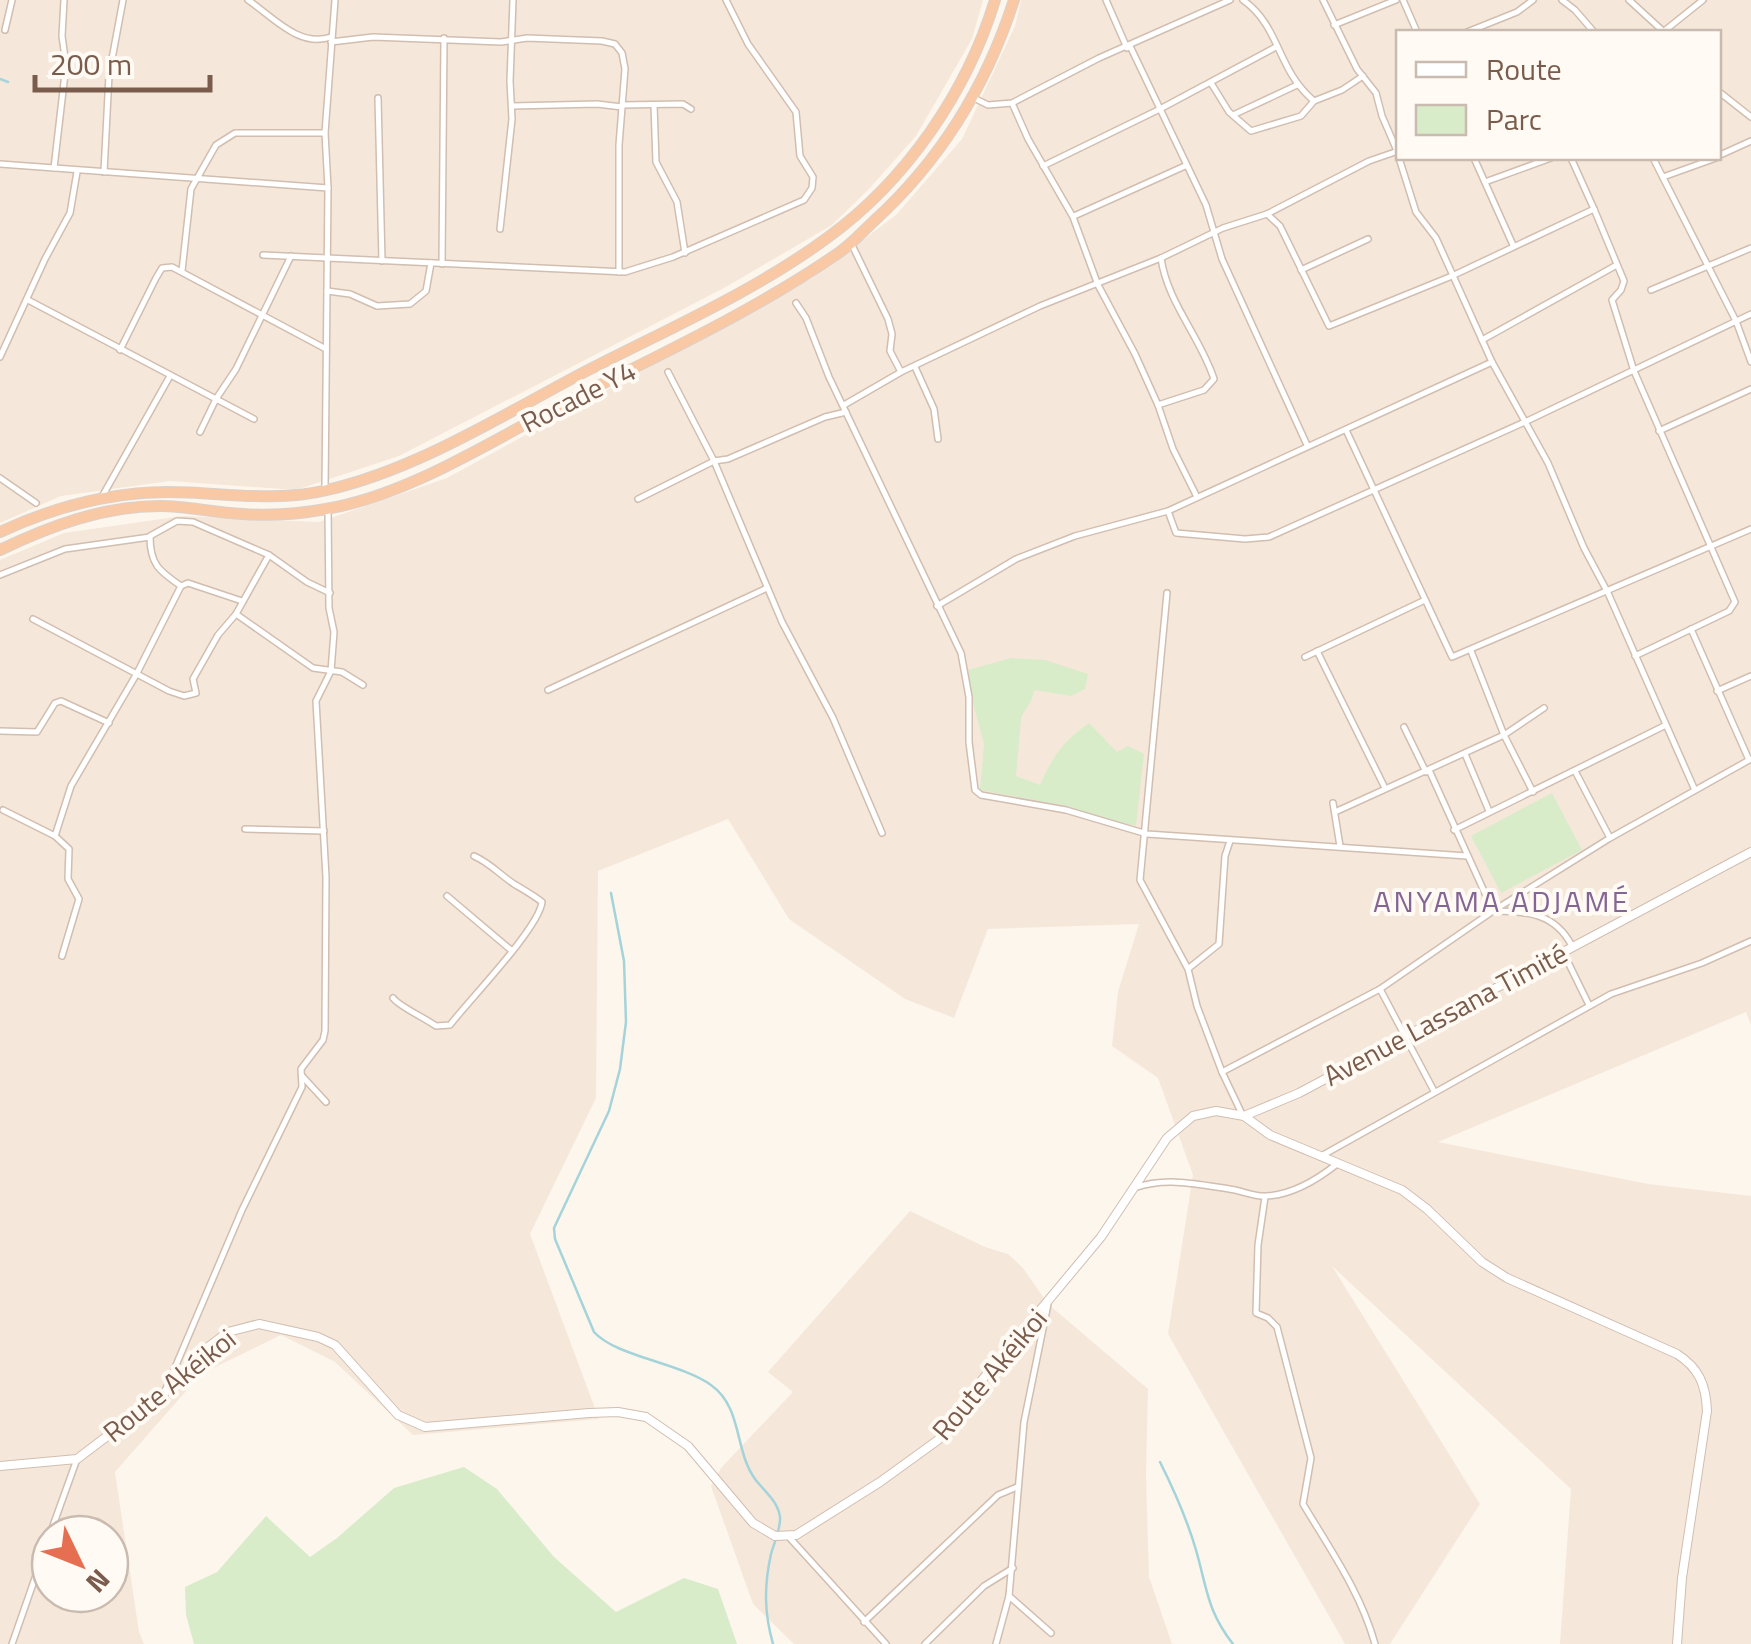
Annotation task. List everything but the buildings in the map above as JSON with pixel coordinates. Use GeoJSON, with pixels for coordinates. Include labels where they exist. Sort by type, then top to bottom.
{"type":"FeatureCollection","features":[{"type":"Feature","properties":{"kind":"highway","name":"Rocade Y4"},"geometry":{"type":"LineString","coordinates":[[0,532],[47,510],[102,496],[168,492],[284,496],[326,491],[416,458],[763,279],[824,240],[897,175],[958,89],[995,0]]}},
{"type":"Feature","properties":{"kind":"highway","name":"Rocade Y4"},"geometry":{"type":"LineString","coordinates":[[0,550],[50,526],[109,511],[160,506],[244,514],[328,509],[379,495],[543,415],[770,295],[838,254],[910,188],[974,98],[1014,0]]}},
{"type":"Feature","properties":{"kind":"street"},"geometry":{"type":"LineString","coordinates":[[5,30],[12,0]]}},
{"type":"Feature","properties":{"kind":"street"},"geometry":{"type":"LineString","coordinates":[[54,168],[66,66],[62,36],[64,0]]}},
{"type":"Feature","properties":{"kind":"street"},"geometry":{"type":"LineString","coordinates":[[104,172],[109,75],[123,0]]}},
{"type":"Feature","properties":{"kind":"street"},"geometry":{"type":"LineString","coordinates":[[248,0],[302,38],[316,41],[373,37],[602,40],[615,44],[622,53],[625,69],[618,145],[619,272]]}},
{"type":"Feature","properties":{"kind":"street"},"geometry":{"type":"LineString","coordinates":[[326,491],[326,133],[336,0]]}},
{"type":"Feature","properties":{"kind":"street"},"geometry":{"type":"LineString","coordinates":[[500,229],[512,106],[514,0]]}},
{"type":"Feature","properties":{"kind":"street"},"geometry":{"type":"LineString","coordinates":[[262,255],[619,272],[685,253],[804,200],[812,188],[812,178],[800,156],[796,112],[748,44],[726,0]]}},
{"type":"Feature","properties":{"kind":"street"},"geometry":{"type":"LineString","coordinates":[[1106,0],[1206,205],[1222,259],[1307,445]]}},
{"type":"Feature","properties":{"kind":"street"},"geometry":{"type":"LineString","coordinates":[[974,98],[988,105],[1012,103],[1230,0]]}},
{"type":"Feature","properties":{"kind":"street"},"geometry":{"type":"LineString","coordinates":[[1242,0],[1263,16],[1296,85],[1314,101]]}},
{"type":"Feature","properties":{"kind":"street"},"geometry":{"type":"LineString","coordinates":[[1322,0],[1376,93],[1396,149]]}},
{"type":"Feature","properties":{"kind":"street"},"geometry":{"type":"LineString","coordinates":[[1334,26],[1396,0]]}},
{"type":"Feature","properties":{"kind":"street"},"geometry":{"type":"LineString","coordinates":[[1404,0],[1416,30]]}},
{"type":"Feature","properties":{"kind":"street"},"geometry":{"type":"LineString","coordinates":[[1471,30],[1518,12],[1533,0]]}},
{"type":"Feature","properties":{"kind":"street"},"geometry":{"type":"LineString","coordinates":[[1562,0],[1592,30]]}},
{"type":"Feature","properties":{"kind":"street"},"geometry":{"type":"LineString","coordinates":[[1630,0],[1662,30]]}},
{"type":"Feature","properties":{"kind":"street"},"geometry":{"type":"LineString","coordinates":[[1666,30],[1703,0]]}},
{"type":"Feature","properties":{"kind":"street"},"geometry":{"type":"LineString","coordinates":[[442,264],[444,38]]}},
{"type":"Feature","properties":{"kind":"street"},"geometry":{"type":"LineString","coordinates":[[1043,166],[1276,47]]}},
{"type":"Feature","properties":{"kind":"street"},"geometry":{"type":"LineString","coordinates":[[1211,83],[1233,116],[1252,131],[1300,116],[1314,101],[1363,76]]}},
{"type":"Feature","properties":{"kind":"street"},"geometry":{"type":"LineString","coordinates":[[1233,116],[1296,85]]}},
{"type":"Feature","properties":{"kind":"street"},"geometry":{"type":"LineString","coordinates":[[1721,93],[1751,117]]}},
{"type":"Feature","properties":{"kind":"street"},"geometry":{"type":"LineString","coordinates":[[378,98],[382,261]]}},
{"type":"Feature","properties":{"kind":"street"},"geometry":{"type":"LineString","coordinates":[[1012,103],[1043,166],[1074,216],[1098,284],[1197,497]]}},
{"type":"Feature","properties":{"kind":"street"},"geometry":{"type":"LineString","coordinates":[[512,106],[683,104],[690,109]]}},
{"type":"Feature","properties":{"kind":"street"},"geometry":{"type":"LineString","coordinates":[[654,105],[656,162],[677,202],[685,253]]}},
{"type":"Feature","properties":{"kind":"street"},"geometry":{"type":"LineString","coordinates":[[182,271],[188,200],[216,145],[235,133],[326,133]]}},
{"type":"Feature","properties":{"kind":"street"},"geometry":{"type":"LineString","coordinates":[[1721,155],[1751,141]]}},
{"type":"Feature","properties":{"kind":"street"},"geometry":{"type":"LineString","coordinates":[[638,499],[714,461],[728,460],[846,408],[901,372],[1051,301],[1161,258],[1214,232],[1268,214],[1370,161],[1396,154]]}},
{"type":"Feature","properties":{"kind":"street"},"geometry":{"type":"LineString","coordinates":[[1400,160],[1416,212],[1436,238],[1492,362],[1528,421],[1694,788]]}},
{"type":"Feature","properties":{"kind":"street"},"geometry":{"type":"LineString","coordinates":[[1475,160],[1514,245]]}},
{"type":"Feature","properties":{"kind":"street"},"geometry":{"type":"LineString","coordinates":[[1485,182],[1546,160]]}},
{"type":"Feature","properties":{"kind":"street"},"geometry":{"type":"LineString","coordinates":[[1572,160],[1624,281],[1612,300],[1634,371],[1735,602],[1729,611],[1635,656]]}},
{"type":"Feature","properties":{"kind":"street"},"geometry":{"type":"LineString","coordinates":[[1654,160],[1736,321],[1751,362]]}},
{"type":"Feature","properties":{"kind":"street"},"geometry":{"type":"LineString","coordinates":[[1663,177],[1709,160]]}},
{"type":"Feature","properties":{"kind":"street"},"geometry":{"type":"LineString","coordinates":[[0,164],[328,188]]}},
{"type":"Feature","properties":{"kind":"street"},"geometry":{"type":"LineString","coordinates":[[1074,216],[1185,166]]}},
{"type":"Feature","properties":{"kind":"street"},"geometry":{"type":"LineString","coordinates":[[0,358],[70,213],[78,172]]}},
{"type":"Feature","properties":{"kind":"street"},"geometry":{"type":"LineString","coordinates":[[1268,214],[1280,226],[1329,326],[1452,276],[1594,209]]}},
{"type":"Feature","properties":{"kind":"street"},"geometry":{"type":"LineString","coordinates":[[1301,270],[1368,239]]}},
{"type":"Feature","properties":{"kind":"street"},"geometry":{"type":"LineString","coordinates":[[851,242],[888,319],[892,334],[890,351],[901,372]]}},
{"type":"Feature","properties":{"kind":"street"},"geometry":{"type":"LineString","coordinates":[[1650,290],[1751,248]]}},
{"type":"Feature","properties":{"kind":"street"},"geometry":{"type":"LineString","coordinates":[[200,432],[236,370],[291,256]]}},
{"type":"Feature","properties":{"kind":"street"},"geometry":{"type":"LineString","coordinates":[[1158,406],[1204,390],[1214,380],[1176,302],[1161,258]]}},
{"type":"Feature","properties":{"kind":"street"},"geometry":{"type":"LineString","coordinates":[[327,291],[350,294],[377,306],[410,304],[426,291],[431,263]]}},
{"type":"Feature","properties":{"kind":"street"},"geometry":{"type":"LineString","coordinates":[[1482,340],[1616,265]]}},
{"type":"Feature","properties":{"kind":"street"},"geometry":{"type":"LineString","coordinates":[[120,350],[162,268],[182,271],[326,349]]}},
{"type":"Feature","properties":{"kind":"street"},"geometry":{"type":"LineString","coordinates":[[28,300],[254,419]]}},
{"type":"Feature","properties":{"kind":"street"},"geometry":{"type":"LineString","coordinates":[[796,303],[962,653],[975,790],[981,795],[1066,810],[1147,834],[1467,856]]}},
{"type":"Feature","properties":{"kind":"street"},"geometry":{"type":"LineString","coordinates":[[1168,511],[1176,533],[1186,536],[1269,537],[1528,421],[1751,314]]}},
{"type":"Feature","properties":{"kind":"street"},"geometry":{"type":"LineString","coordinates":[[937,606],[1016,559],[1084,532],[1168,511],[1492,362]]}},
{"type":"Feature","properties":{"kind":"street"},"geometry":{"type":"LineString","coordinates":[[915,367],[934,410],[938,439]]}},
{"type":"Feature","properties":{"kind":"street"},"geometry":{"type":"LineString","coordinates":[[668,372],[714,461],[767,588],[833,718],[882,834]]}},
{"type":"Feature","properties":{"kind":"street"},"geometry":{"type":"LineString","coordinates":[[102,496],[170,376]]}},
{"type":"Feature","properties":{"kind":"street"},"geometry":{"type":"LineString","coordinates":[[1659,431],[1751,389]]}},
{"type":"Feature","properties":{"kind":"street"},"geometry":{"type":"LineString","coordinates":[[1346,430],[1452,658],[1751,529]]}},
{"type":"Feature","properties":{"kind":"street"},"geometry":{"type":"LineString","coordinates":[[0,478],[36,503]]}},
{"type":"Feature","properties":{"kind":"street"},"geometry":{"type":"LineString","coordinates":[[164,1394],[242,1210],[302,1087],[300,1074],[323,1040],[324,830],[316,701],[331,670],[334,632],[329,608],[328,509]]}},
{"type":"Feature","properties":{"kind":"street"},"geometry":{"type":"LineString","coordinates":[[0,575],[64,549],[150,537],[177,521],[193,522],[269,555],[307,582],[330,592]]}},
{"type":"Feature","properties":{"kind":"street"},"geometry":{"type":"LineString","coordinates":[[150,537],[156,569],[181,586]]}},
{"type":"Feature","properties":{"kind":"street"},"geometry":{"type":"LineString","coordinates":[[33,618],[177,695],[196,693],[193,679],[269,555]]}},
{"type":"Feature","properties":{"kind":"street"},"geometry":{"type":"LineString","coordinates":[[55,836],[72,786],[136,676],[181,586],[188,583],[242,602]]}},
{"type":"Feature","properties":{"kind":"street"},"geometry":{"type":"LineString","coordinates":[[548,690],[767,588]]}},
{"type":"Feature","properties":{"kind":"street"},"geometry":{"type":"LineString","coordinates":[[1167,594],[1140,880],[1188,969],[1197,1006],[1222,1072],[1244,1116],[1270,1135],[1390,1184],[1415,1198],[1482,1262],[1508,1278],[1677,1354],[1696,1369],[1704,1385],[1707,1410],[1682,1578],[1677,1644]]}},
{"type":"Feature","properties":{"kind":"street"},"geometry":{"type":"LineString","coordinates":[[1304,658],[1425,600]]}},
{"type":"Feature","properties":{"kind":"street"},"geometry":{"type":"LineString","coordinates":[[236,614],[314,668],[342,672],[363,685]]}},
{"type":"Feature","properties":{"kind":"street"},"geometry":{"type":"LineString","coordinates":[[1222,1072],[1380,988],[1492,911],[1610,838],[1750,760],[1691,629]]}},
{"type":"Feature","properties":{"kind":"street"},"geometry":{"type":"LineString","coordinates":[[1471,651],[1504,735],[1533,792]]}},
{"type":"Feature","properties":{"kind":"street"},"geometry":{"type":"LineString","coordinates":[[1317,652],[1386,788]]}},
{"type":"Feature","properties":{"kind":"street"},"geometry":{"type":"LineString","coordinates":[[1717,691],[1751,676]]}},
{"type":"Feature","properties":{"kind":"street"},"geometry":{"type":"LineString","coordinates":[[0,731],[38,732],[55,703],[61,701],[110,723]]}},
{"type":"Feature","properties":{"kind":"street"},"geometry":{"type":"LineString","coordinates":[[1340,846],[1334,808],[1466,754],[1544,708]]}},
{"type":"Feature","properties":{"kind":"street"},"geometry":{"type":"LineString","coordinates":[[1454,830],[1666,725]]}},
{"type":"Feature","properties":{"kind":"street"},"geometry":{"type":"LineString","coordinates":[[1404,727],[1492,911]]}},
{"type":"Feature","properties":{"kind":"street"},"geometry":{"type":"LineString","coordinates":[[1466,754],[1489,812]]}},
{"type":"Feature","properties":{"kind":"street"},"geometry":{"type":"LineString","coordinates":[[1576,771],[1610,838]]}},
{"type":"Feature","properties":{"kind":"street"},"geometry":{"type":"LineString","coordinates":[[2,810],[55,836],[69,849],[68,879],[79,899],[62,956]]}},
{"type":"Feature","properties":{"kind":"street"},"geometry":{"type":"LineString","coordinates":[[246,829],[324,830]]}},
{"type":"Feature","properties":{"kind":"street"},"geometry":{"type":"LineString","coordinates":[[1188,969],[1219,944],[1225,856],[1230,842]]}},
{"type":"Feature","properties":{"kind":"street","name":"Avenue Lassana Timité"},"geometry":{"type":"LineString","coordinates":[[1244,1116],[1299,1092],[1751,852]]}},
{"type":"Feature","properties":{"kind":"street"},"geometry":{"type":"LineString","coordinates":[[394,998],[397,1004],[415,1010],[436,1026],[450,1024],[527,931],[543,903],[492,864],[474,856]]}},
{"type":"Feature","properties":{"kind":"street"},"geometry":{"type":"LineString","coordinates":[[447,896],[511,950]]}},
{"type":"Feature","properties":{"kind":"street"},"geometry":{"type":"LineString","coordinates":[[1492,911],[1516,911],[1549,919],[1563,929],[1572,946]]}},
{"type":"Feature","properties":{"kind":"street"},"geometry":{"type":"LineString","coordinates":[[1323,1155],[1589,1005],[1751,941]]}},
{"type":"Feature","properties":{"kind":"street"},"geometry":{"type":"LineString","coordinates":[[1562,950],[1589,1005]]}},
{"type":"Feature","properties":{"kind":"street"},"geometry":{"type":"LineString","coordinates":[[1380,988],[1434,1091]]}},
{"type":"Feature","properties":{"kind":"street"},"geometry":{"type":"LineString","coordinates":[[300,1074],[326,1102]]}},
{"type":"Feature","properties":{"kind":"street","name":"Route Akéikoi"},"geometry":{"type":"LineString","coordinates":[[0,1466],[77,1459],[164,1394],[207,1348],[228,1332],[258,1324],[318,1337],[336,1345],[389,1407],[410,1423],[425,1427],[589,1412],[646,1417],[688,1446],[754,1523],[775,1536],[788,1536],[834,1512],[938,1440],[982,1380],[1048,1304],[1183,1121],[1216,1111],[1244,1116]]}},
{"type":"Feature","properties":{"kind":"street"},"geometry":{"type":"LineString","coordinates":[[1134,1188],[1182,1181],[1265,1196],[1294,1190],[1340,1162]]}},
{"type":"Feature","properties":{"kind":"street"},"geometry":{"type":"LineString","coordinates":[[1265,1196],[1258,1245],[1256,1313],[1268,1318],[1276,1328],[1306,1432],[1311,1468],[1303,1504],[1352,1585],[1367,1616],[1374,1644]]}},
{"type":"Feature","properties":{"kind":"street"},"geometry":{"type":"LineString","coordinates":[[996,1644],[1009,1596],[1024,1422],[1048,1304]]}},
{"type":"Feature","properties":{"kind":"street"},"geometry":{"type":"LineString","coordinates":[[57,1514],[77,1459]]}},
{"type":"Feature","properties":{"kind":"street"},"geometry":{"type":"LineString","coordinates":[[864,1622],[998,1495],[1017,1487]]}},
{"type":"Feature","properties":{"kind":"street"},"geometry":{"type":"LineString","coordinates":[[788,1536],[886,1644]]}},
{"type":"Feature","properties":{"kind":"street"},"geometry":{"type":"LineString","coordinates":[[925,1644],[984,1586],[1012,1568]]}},
{"type":"Feature","properties":{"kind":"street"},"geometry":{"type":"LineString","coordinates":[[12,1644],[30,1592]]}},
{"type":"Feature","properties":{"kind":"street"},"geometry":{"type":"LineString","coordinates":[[1009,1596],[1051,1633]]}},
{"type":"Feature","properties":{"kind":"shaded area"},"geometry":{"type":"Polygon","coordinates":[[[0,0],[983,0],[972,39],[916,136],[869,189],[832,225],[724,288],[399,456],[296,490],[170,481],[61,496],[0,523],[0,0]]]}},
{"type":"Feature","properties":{"kind":"shaded area"},"geometry":{"type":"Polygon","coordinates":[[[1021,0],[1751,0],[1751,1025],[1746,1012],[1438,1142],[1648,1184],[1751,1196],[1751,1644],[1560,1644],[1571,1489],[1332,1266],[1480,1504],[1390,1644],[1345,1644],[1168,1334],[1193,1175],[1158,1078],[1112,1046],[1118,992],[1139,924],[988,929],[954,1018],[905,999],[789,919],[728,819],[598,871],[596,1098],[530,1234],[599,1419],[413,1435],[335,1362],[281,1335],[201,1374],[115,1472],[121,1514],[30,1514],[30,1614],[130,1614],[130,1572],[144,1644],[0,1644],[0,560],[64,533],[182,516],[319,522],[447,478],[812,278],[896,215],[962,139],[1015,26],[1021,0]]]}},
{"type":"Feature","properties":{"kind":"shaded area"},"geometry":{"type":"Polygon","coordinates":[[[910,1211],[1008,1254],[1048,1304],[1148,1389],[1149,1577],[1172,1644],[794,1644],[753,1604],[711,1486],[721,1468],[793,1392],[768,1372],[910,1211]]]}},
{"type":"Feature","properties":{"kind":"green space"},"geometry":{"type":"Polygon","coordinates":[[[1011,658],[1045,660],[1088,674],[1085,689],[1071,696],[1034,690],[1021,719],[1016,776],[1040,785],[1059,750],[1089,723],[1117,752],[1128,746],[1144,754],[1136,825],[1120,824],[1066,806],[980,790],[984,744],[968,670],[1011,658]]]}},
{"type":"Feature","properties":{"kind":"green space"},"geometry":{"type":"Polygon","coordinates":[[[1552,793],[1582,850],[1501,893],[1471,836],[1552,793]]]}},
{"type":"Feature","properties":{"kind":"green space"},"geometry":{"type":"Polygon","coordinates":[[[464,1467],[497,1489],[554,1557],[616,1612],[684,1578],[718,1589],[737,1644],[194,1644],[186,1615],[185,1587],[217,1572],[266,1516],[310,1557],[394,1488],[464,1467]]]}},
{"type":"Feature","properties":{"kind":"waterway"},"geometry":{"type":"LineString","coordinates":[[0,79],[8,82]]}},
{"type":"Feature","properties":{"kind":"waterway"},"geometry":{"type":"LineString","coordinates":[[611,893],[624,961],[626,1022],[620,1069],[609,1111],[554,1228],[555,1239],[594,1332],[617,1347],[698,1377],[721,1394],[728,1405],[748,1468],[779,1511],[766,1588],[773,1644]]}},
{"type":"Feature","properties":{"kind":"waterway"},"geometry":{"type":"LineString","coordinates":[[1160,1462],[1189,1527],[1213,1610],[1233,1644]]}},
{"type":"Feature","properties":{"kind":"district","name":"ANYAMA ADJAMÉ"},"geometry":{"type":"Point","coordinates":[1502,901]}}]}
